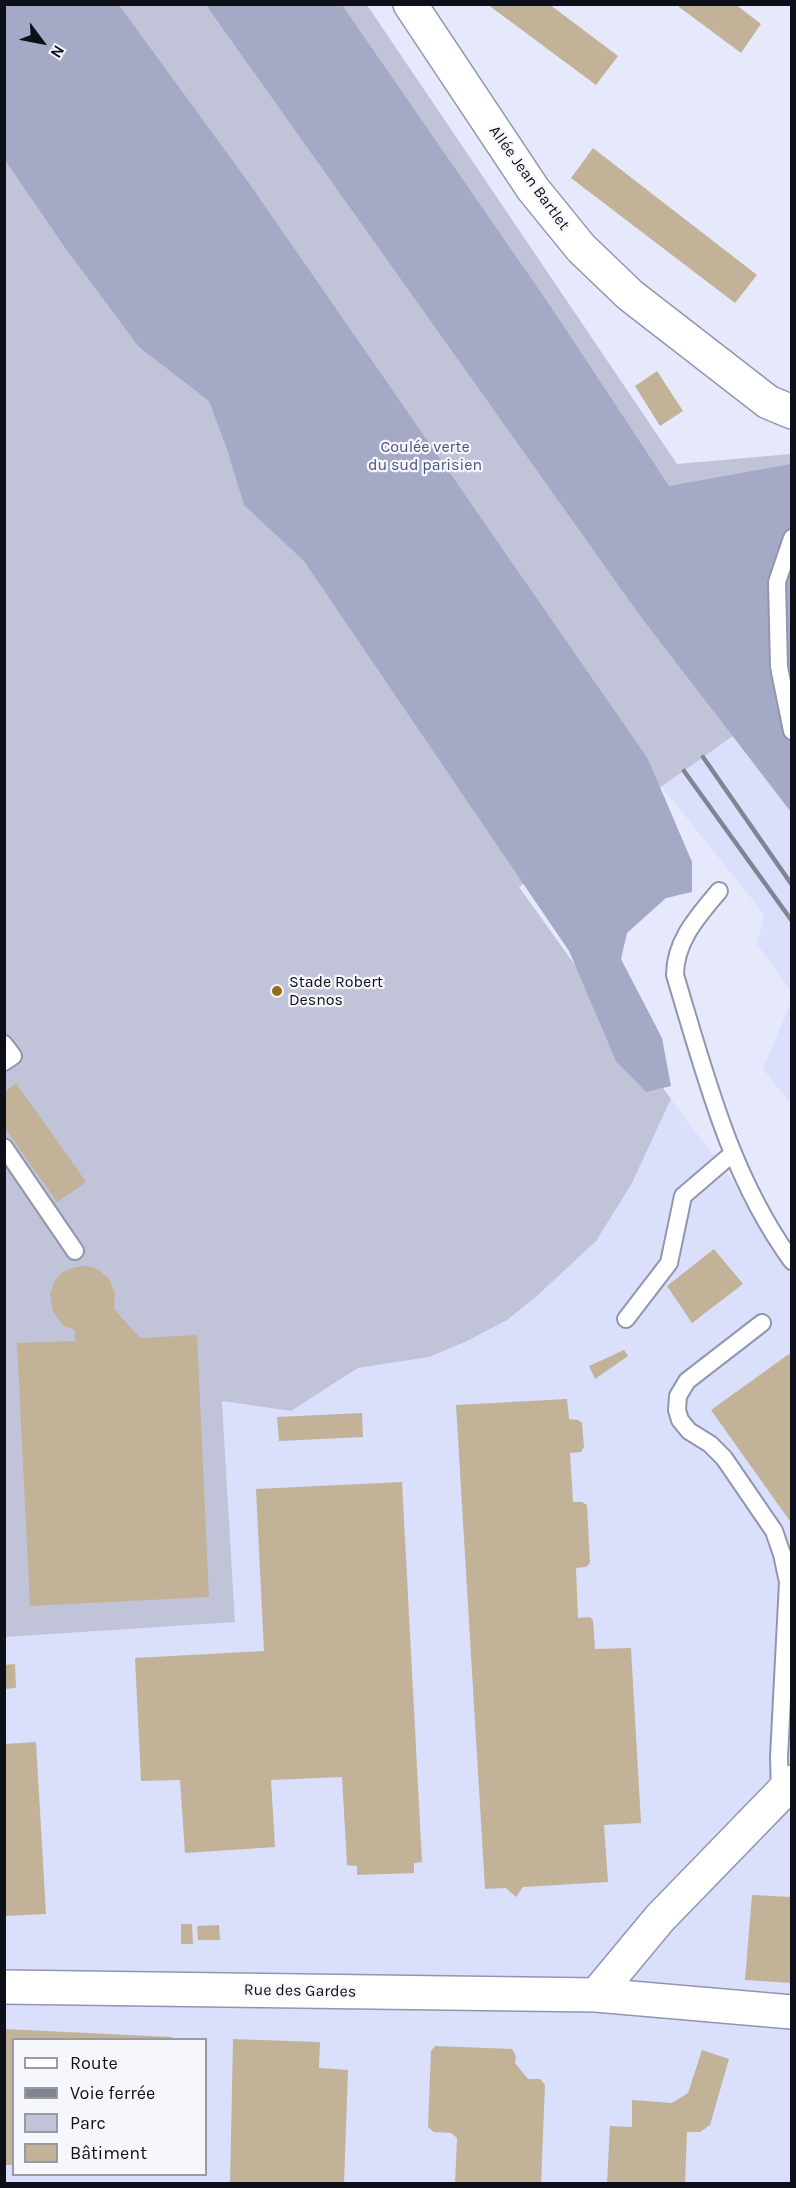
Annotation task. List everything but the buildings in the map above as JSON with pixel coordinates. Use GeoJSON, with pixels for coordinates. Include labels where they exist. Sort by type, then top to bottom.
{"type":"FeatureCollection","features":[{"type":"Feature","properties":{"kind":"street","name":"Allée Jean Bartlet"},"geometry":{"type":"LineString","coordinates":[[410,4],[533,189],[581,248],[630,295],[768,402],[792,412]]}},
{"type":"Feature","properties":{"kind":"street"},"geometry":{"type":"LineString","coordinates":[[596,1995],[660,1918],[786,1787]]}},
{"type":"Feature","properties":{"kind":"street","name":"Rue des Gardes"},"geometry":{"type":"LineString","coordinates":[[4,1987],[596,1995],[792,2012]]}},
{"type":"Feature","properties":{"kind":"lane"},"geometry":{"type":"LineString","coordinates":[[792,537],[777,582],[779,667],[792,731]]}},
{"type":"Feature","properties":{"kind":"lane"},"geometry":{"type":"LineString","coordinates":[[718,891],[690,926],[683,939],[675,962],[675,975],[716,1113],[732,1154],[776,1239],[792,1261]]}},
{"type":"Feature","properties":{"kind":"lane"},"geometry":{"type":"LineString","coordinates":[[4,1044],[13,1056],[4,1062]]}},
{"type":"Feature","properties":{"kind":"lane"},"geometry":{"type":"LineString","coordinates":[[4,1147],[75,1251]]}},
{"type":"Feature","properties":{"kind":"lane"},"geometry":{"type":"LineString","coordinates":[[626,1319],[669,1263],[683,1196],[732,1154]]}},
{"type":"Feature","properties":{"kind":"lane"},"geometry":{"type":"LineString","coordinates":[[762,1323],[687,1381],[678,1396],[677,1410],[680,1420],[689,1431],[710,1444],[724,1458],[774,1531],[782,1554],[788,1582],[779,1756],[786,1787]]}},
{"type":"Feature","properties":{"kind":"shaded area"},"geometry":{"type":"Polygon","coordinates":[[[733,736],[791,812],[791,991],[757,944],[764,914],[661,786],[733,736]]]}},
{"type":"Feature","properties":{"kind":"shaded area"},"geometry":{"type":"Polygon","coordinates":[[[791,1002],[791,1104],[763,1069],[791,1002]]]}},
{"type":"Feature","properties":{"kind":"shaded area"},"geometry":{"type":"Polygon","coordinates":[[[671,1099],[791,1260],[791,2183],[5,2184],[5,1637],[235,1621],[222,1401],[291,1411],[358,1368],[429,1357],[632,1183],[671,1099]]]}},
{"type":"Feature","properties":{"kind":"green space","name":"Coulée verte du sud parisien"},"geometry":{"type":"Polygon","coordinates":[[[4,5],[119,5],[251,186],[648,759],[692,862],[692,892],[666,898],[627,933],[621,959],[662,1038],[671,1086],[646,1092],[616,1061],[569,951],[304,561],[244,505],[209,401],[139,347],[66,249],[5,160],[4,5]]]}},
{"type":"Feature","properties":{"kind":"green space","name":"Coulée verte du sud parisien"},"geometry":{"type":"Polygon","coordinates":[[[5,5],[367,5],[677,464],[791,454],[791,812],[733,736],[519,887],[671,1099],[632,1183],[596,1241],[507,1320],[467,1341],[429,1357],[358,1368],[291,1411],[222,1401],[235,1622],[5,1637],[5,5]]]}},
{"type":"Feature","properties":{"kind":"green space"},"geometry":{"type":"Polygon","coordinates":[[[206,5],[342,5],[553,310],[669,486],[791,464],[791,812],[641,617],[206,5]]]}},
{"type":"Feature","properties":{"kind":"railway"},"geometry":{"type":"LineString","coordinates":[[703,757],[792,885]]}},
{"type":"Feature","properties":{"kind":"railway"},"geometry":{"type":"LineString","coordinates":[[684,771],[792,921]]}},
{"type":"Feature","properties":{"kind":"place","name":"Stade Robert Desnos"},"geometry":{"type":"Point","coordinates":[277,991]}}]}
